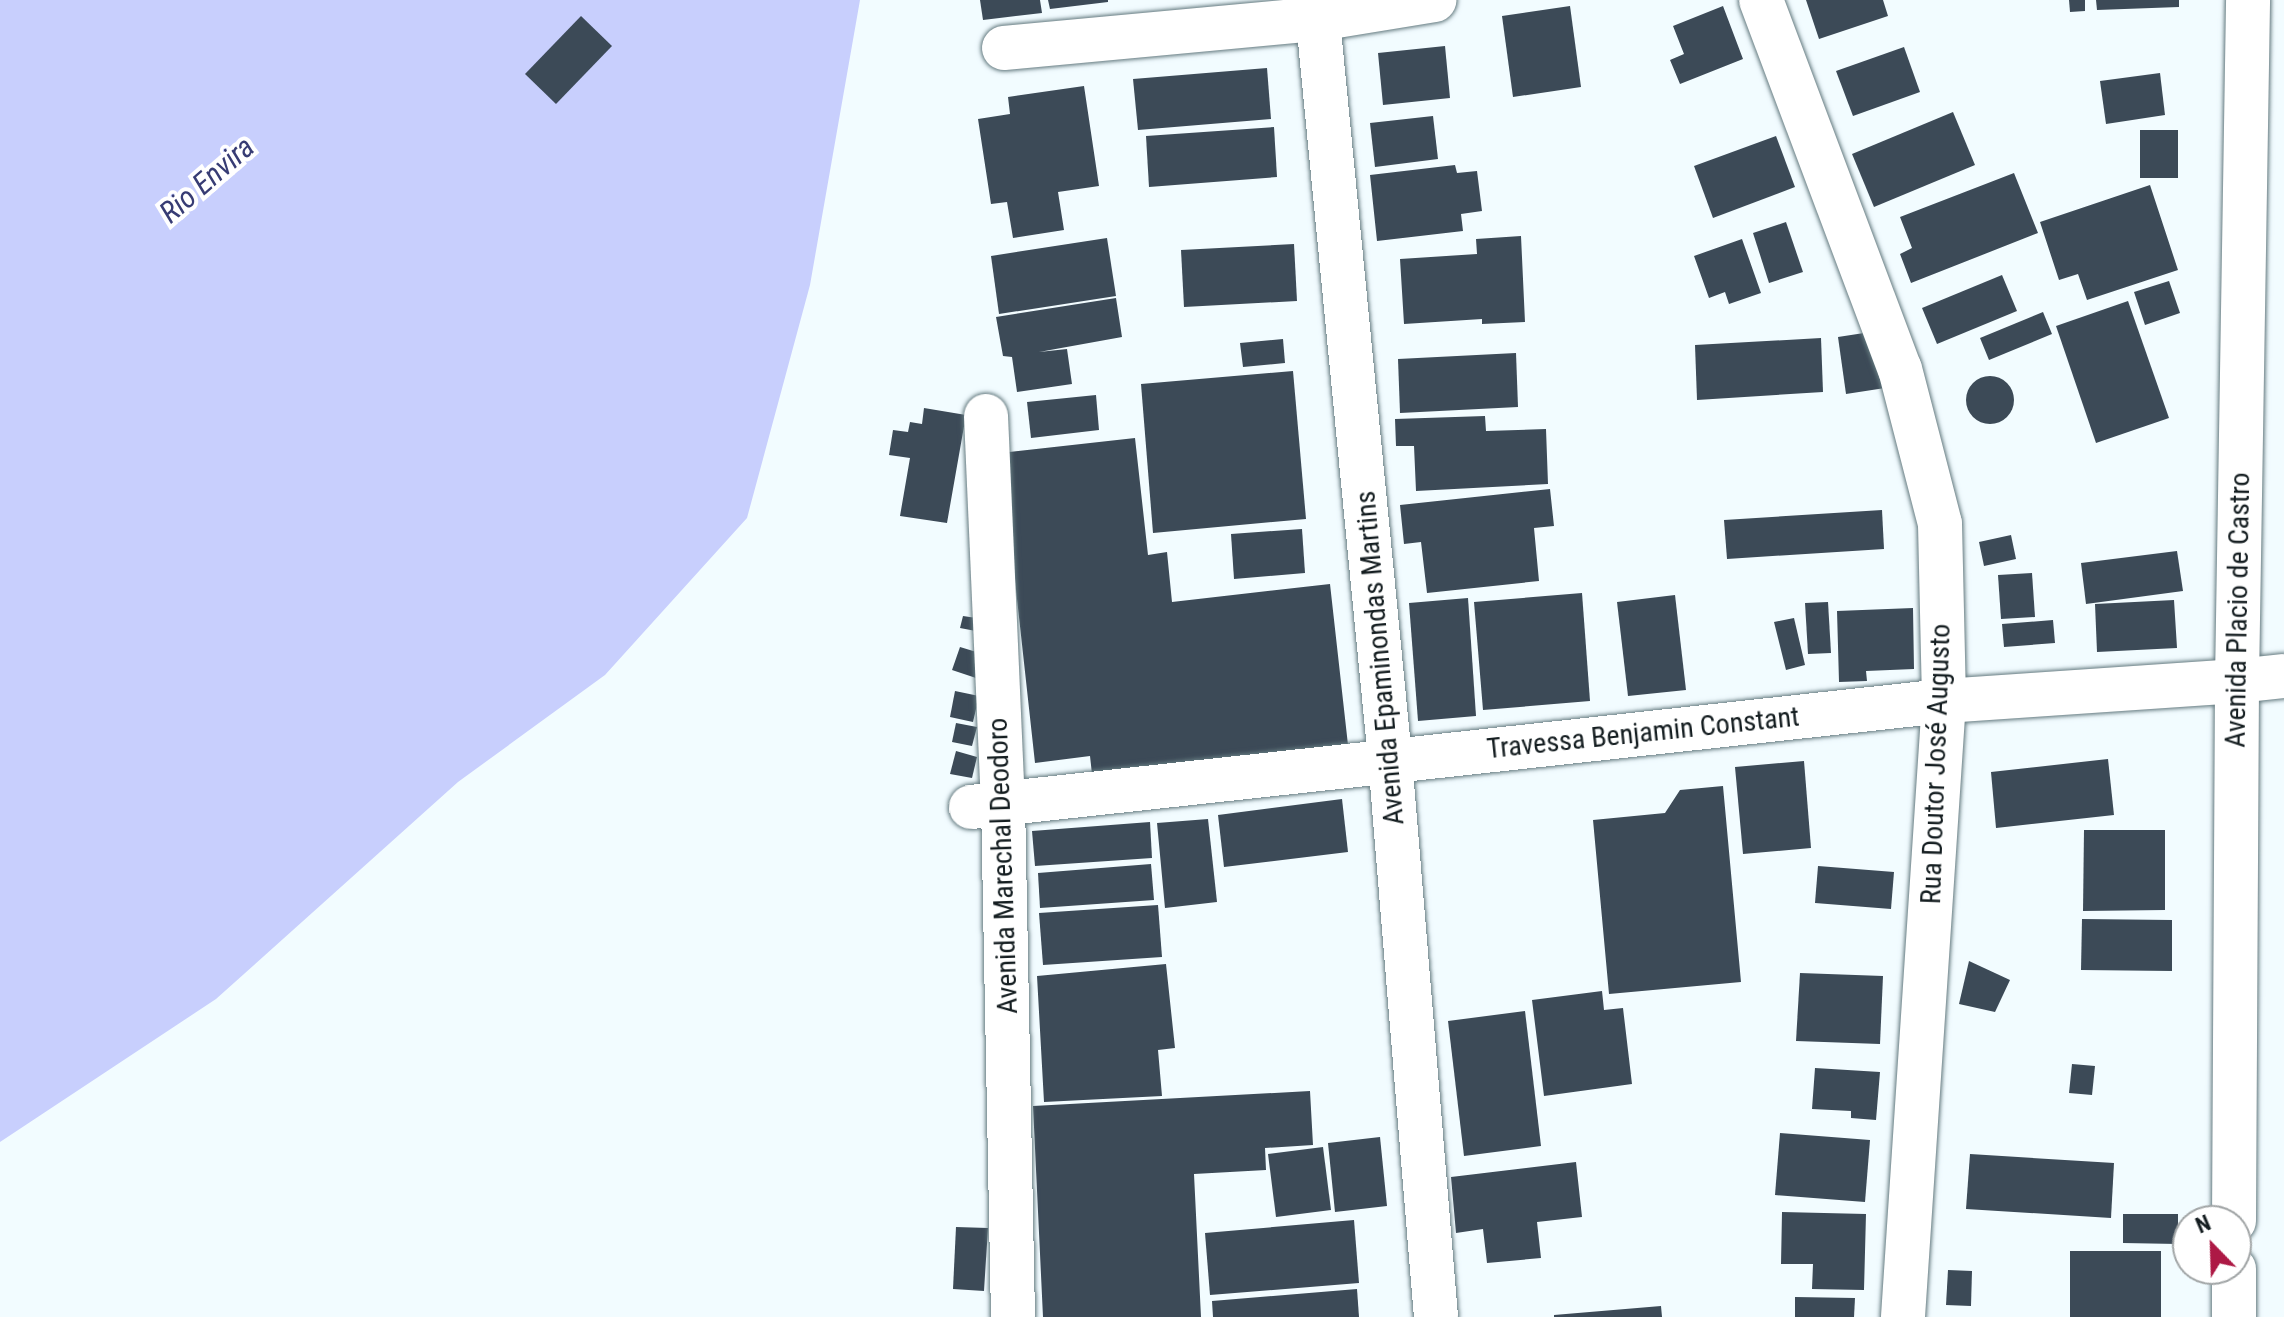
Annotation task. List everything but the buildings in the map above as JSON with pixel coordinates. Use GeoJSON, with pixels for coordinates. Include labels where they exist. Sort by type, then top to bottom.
{"type":"FeatureCollection","features":[{"type":"Feature","properties":{"kind":"street"},"geometry":{"type":"LineString","coordinates":[[1004,48],[1317,10],[1434,0]]}},
{"type":"Feature","properties":{"kind":"street","name":"Rua Doutor José Augusto"},"geometry":{"type":"LineString","coordinates":[[1761,0],[1900,369],[1940,524],[1944,701],[1903,1317]]}},
{"type":"Feature","properties":{"kind":"street","name":"Avenida Placio de Castro"},"geometry":{"type":"LineString","coordinates":[[2234,1205],[2237,681],[2248,0]]}},
{"type":"Feature","properties":{"kind":"street","name":"Avenida Epaminondas Martins"},"geometry":{"type":"LineString","coordinates":[[1317,10],[1390,759],[1436,1317]]}},
{"type":"Feature","properties":{"kind":"street","name":"Avenida Marechal Deodoro"},"geometry":{"type":"LineString","coordinates":[[986,416],[987,804],[1013,1317]]}},
{"type":"Feature","properties":{"kind":"street","name":"Travessa Benjamin Constant"},"geometry":{"type":"LineString","coordinates":[[987,804],[1944,701],[2284,676]]}},
{"type":"Feature","properties":{"kind":"street"},"geometry":{"type":"LineString","coordinates":[[2234,1285],[2234,1317]]}},
{"type":"Feature","properties":{"kind":"water","name":"Rio Envira"},"geometry":{"type":"Polygon","coordinates":[[[0,0],[860,0],[810,285],[747,518],[605,675],[458,782],[216,999],[0,1142],[0,0]]]}}]}
